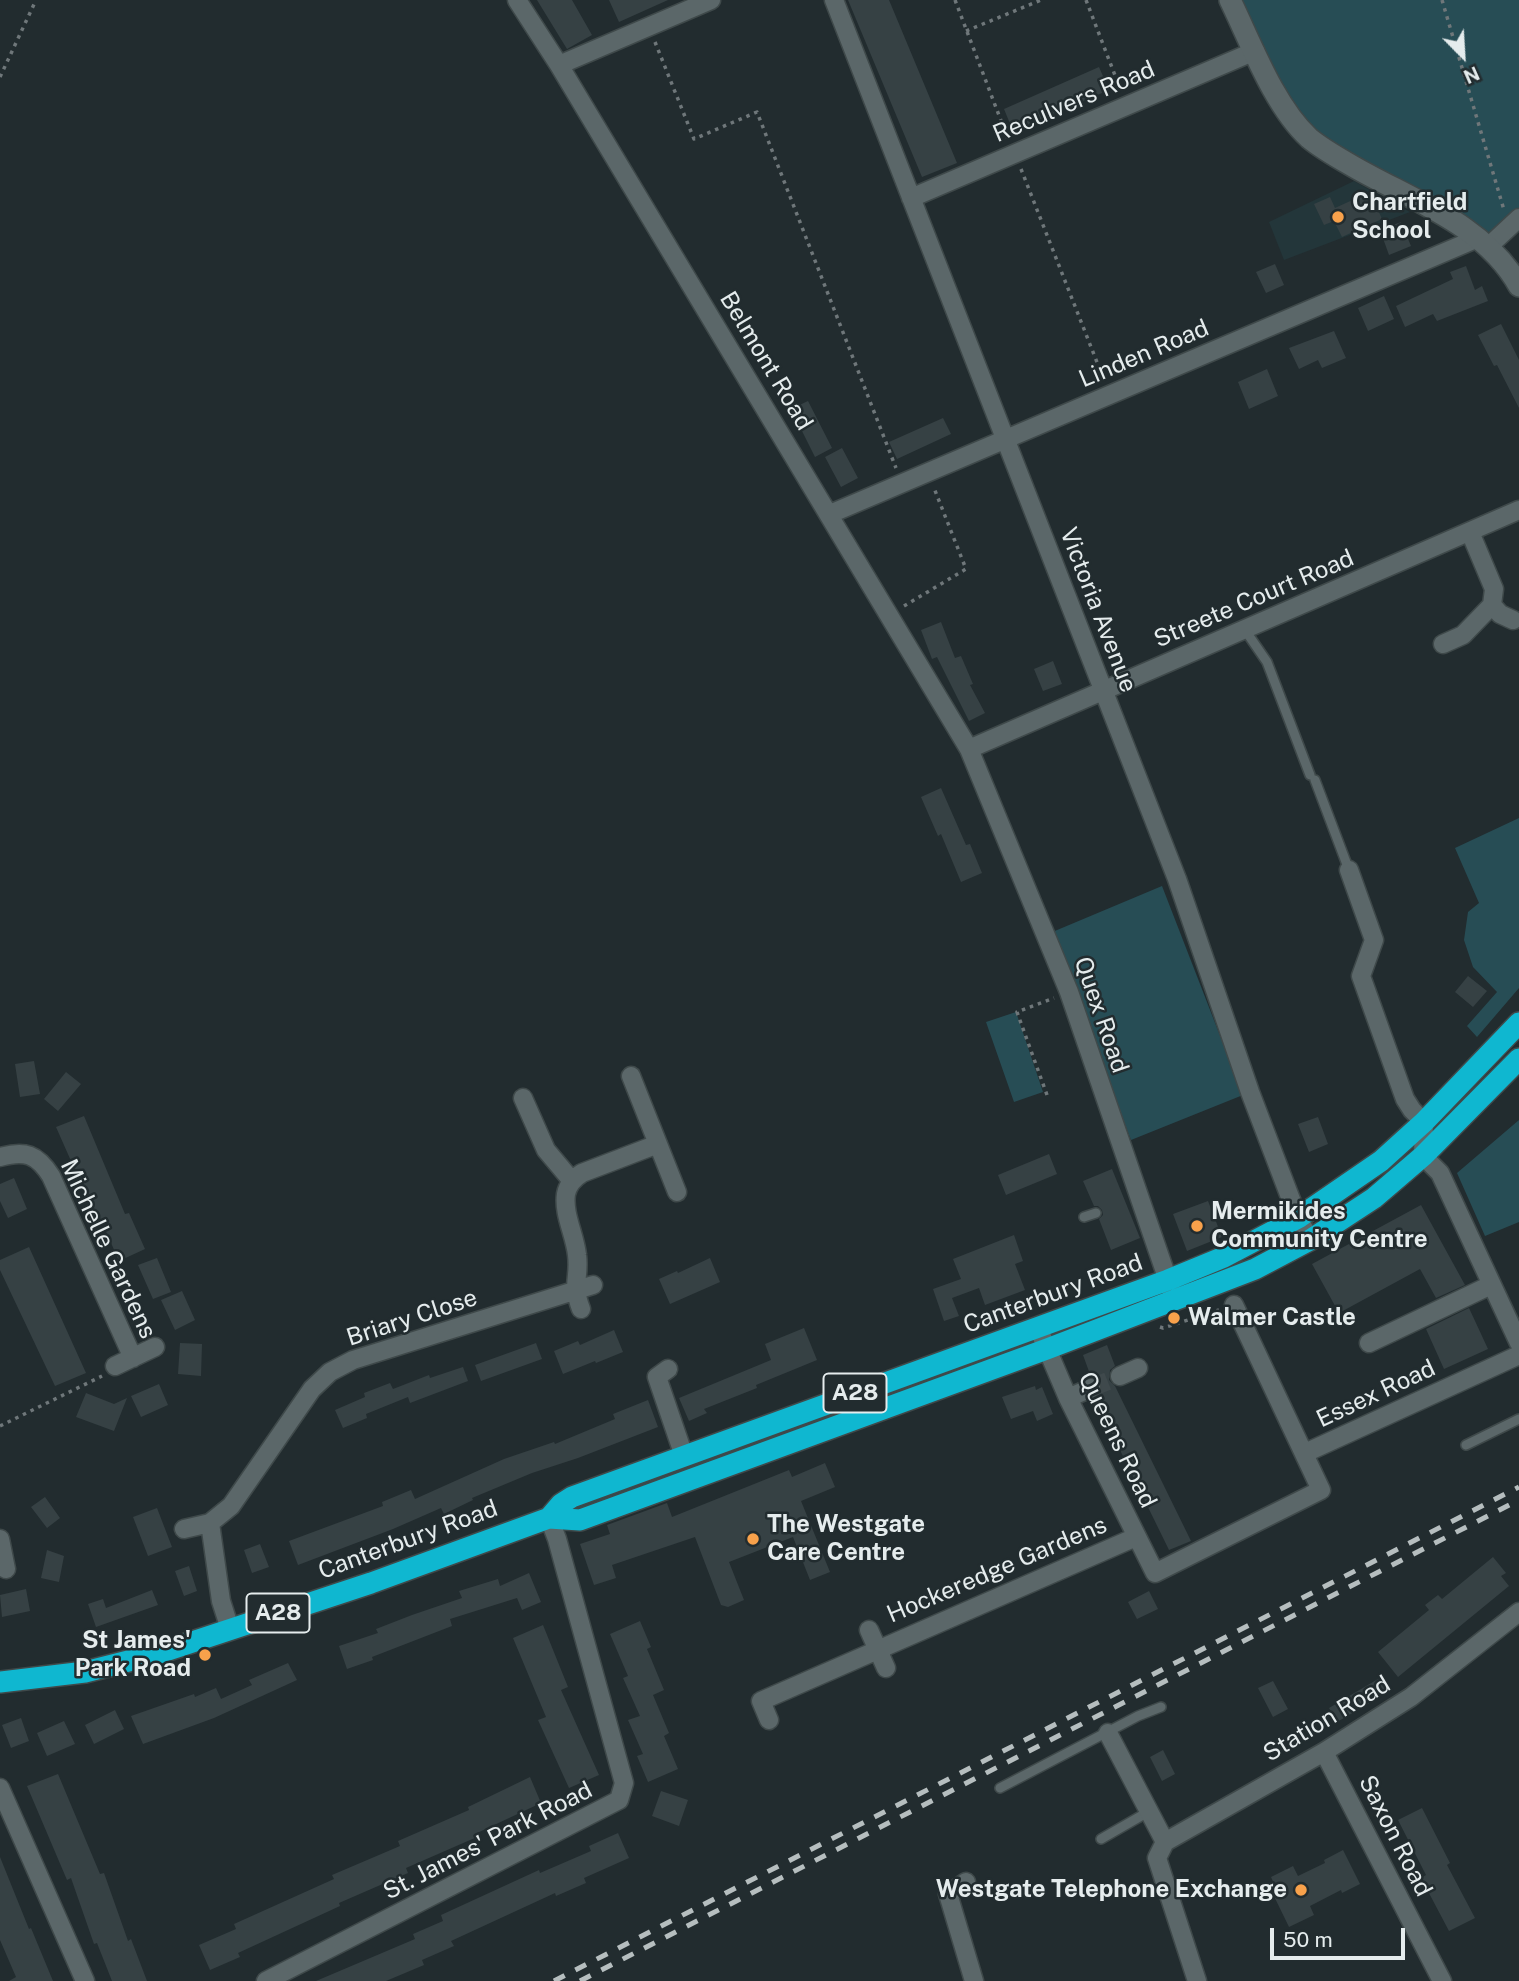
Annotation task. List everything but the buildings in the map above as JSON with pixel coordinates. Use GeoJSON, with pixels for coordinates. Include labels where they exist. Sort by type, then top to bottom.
{"type":"FeatureCollection","features":[{"type":"Feature","properties":{"kind":"highway","name":"Canterbury Road"},"geometry":{"type":"LineString","coordinates":[[549,1518],[561,1504],[572,1497],[1168,1280],[1224,1257],[1298,1218],[1381,1161],[1424,1122],[1519,1023]]}},
{"type":"Feature","properties":{"kind":"highway","name":"Canterbury Road"},"geometry":{"type":"LineString","coordinates":[[0,1682],[85,1672],[156,1654],[372,1583],[549,1518],[580,1520],[1047,1349],[1255,1269],[1310,1240],[1374,1198],[1423,1156],[1519,1059]]}},
{"type":"Feature","properties":{"kind":"street","name":"Belmont Road"},"geometry":{"type":"LineString","coordinates":[[517,0],[559,65],[970,749]]}},
{"type":"Feature","properties":{"kind":"street"},"geometry":{"type":"LineString","coordinates":[[559,65],[711,0]]}},
{"type":"Feature","properties":{"kind":"street","name":"Victoria Avenue"},"geometry":{"type":"LineString","coordinates":[[834,0],[1177,879],[1250,1092],[1298,1218],[1310,1240]]}},
{"type":"Feature","properties":{"kind":"street"},"geometry":{"type":"LineString","coordinates":[[1230,0],[1281,104],[1310,138],[1331,153],[1444,215],[1483,242],[1505,263],[1519,286]]}},
{"type":"Feature","properties":{"kind":"street","name":"Reculvers Road"},"geometry":{"type":"LineString","coordinates":[[911,198],[1255,51]]}},
{"type":"Feature","properties":{"kind":"street","name":"Linden Road"},"geometry":{"type":"LineString","coordinates":[[830,514],[1110,395],[1483,242],[1512,215]]}},
{"type":"Feature","properties":{"kind":"street","name":"Streete Court Road"},"geometry":{"type":"LineString","coordinates":[[970,749],[1102,689],[1245,630],[1519,510]]}},
{"type":"Feature","properties":{"kind":"street"},"geometry":{"type":"LineString","coordinates":[[1443,644],[1463,635],[1492,605],[1494,589],[1470,532]]}},
{"type":"Feature","properties":{"kind":"street"},"geometry":{"type":"LineString","coordinates":[[1492,605],[1500,614],[1513,620]]}},
{"type":"Feature","properties":{"kind":"street","name":"Quex Road"},"geometry":{"type":"LineString","coordinates":[[970,749],[1069,992],[1132,1200],[1175,1301]]}},
{"type":"Feature","properties":{"kind":"street"},"geometry":{"type":"LineString","coordinates":[[1349,870],[1374,940],[1361,976],[1405,1099],[1424,1122],[1423,1156],[1440,1173],[1519,1343]]}},
{"type":"Feature","properties":{"kind":"street"},"geometry":{"type":"LineString","coordinates":[[631,1076],[677,1192]]}},
{"type":"Feature","properties":{"kind":"street"},"geometry":{"type":"LineString","coordinates":[[523,1098],[546,1150],[572,1181]]}},
{"type":"Feature","properties":{"kind":"street"},"geometry":{"type":"LineString","coordinates":[[580,1309],[574,1292],[577,1252],[566,1199],[567,1191],[572,1181],[582,1173],[658,1144]]}},
{"type":"Feature","properties":{"kind":"street","name":"Michelle Gardens"},"geometry":{"type":"LineString","coordinates":[[0,1157],[12,1154],[32,1155],[51,1176],[133,1358]]}},
{"type":"Feature","properties":{"kind":"street","name":"Briary Close"},"geometry":{"type":"LineString","coordinates":[[184,1530],[210,1523],[231,1506],[312,1389],[330,1373],[353,1360],[593,1285]]}},
{"type":"Feature","properties":{"kind":"street"},"geometry":{"type":"LineString","coordinates":[[1369,1343],[1491,1285]]}},
{"type":"Feature","properties":{"kind":"street"},"geometry":{"type":"LineString","coordinates":[[1234,1305],[1305,1453]]}},
{"type":"Feature","properties":{"kind":"street","name":"Queens Road"},"geometry":{"type":"LineString","coordinates":[[1037,1327],[1068,1398],[1155,1573]]}},
{"type":"Feature","properties":{"kind":"street","name":"Michelle Gardens"},"geometry":{"type":"LineString","coordinates":[[115,1366],[155,1347]]}},
{"type":"Feature","properties":{"kind":"street","name":"Essex Road"},"geometry":{"type":"LineString","coordinates":[[1155,1573],[1321,1490],[1305,1453],[1519,1355]]}},
{"type":"Feature","properties":{"kind":"street"},"geometry":{"type":"LineString","coordinates":[[1120,1376],[1138,1368]]}},
{"type":"Feature","properties":{"kind":"street"},"geometry":{"type":"LineString","coordinates":[[668,1369],[657,1377],[684,1455]]}},
{"type":"Feature","properties":{"kind":"street"},"geometry":{"type":"LineString","coordinates":[[1068,1398],[1091,1388]]}},
{"type":"Feature","properties":{"kind":"street","name":"St. James' Park Road"},"geometry":{"type":"LineString","coordinates":[[267,1981],[619,1800],[624,1783],[549,1518]]}},
{"type":"Feature","properties":{"kind":"street"},"geometry":{"type":"LineString","coordinates":[[210,1523],[221,1601],[230,1629]]}},
{"type":"Feature","properties":{"kind":"street","name":"Hockeredge Gardens"},"geometry":{"type":"LineString","coordinates":[[769,1720],[761,1701],[1136,1537]]}},
{"type":"Feature","properties":{"kind":"street"},"geometry":{"type":"LineString","coordinates":[[1,1546],[6,1569]]}},
{"type":"Feature","properties":{"kind":"street","name":"Station Road"},"geometry":{"type":"LineString","coordinates":[[1165,1842],[1324,1752],[1411,1697],[1517,1619]]}},
{"type":"Feature","properties":{"kind":"street","name":"Hockeredge Gardens"},"geometry":{"type":"LineString","coordinates":[[869,1630],[886,1668]]}},
{"type":"Feature","properties":{"kind":"street"},"geometry":{"type":"LineString","coordinates":[[1108,1733],[1165,1842],[1157,1858],[1197,1981]]}},
{"type":"Feature","properties":{"kind":"street","name":"Saxon Road"},"geometry":{"type":"LineString","coordinates":[[1324,1752],[1442,1981]]}},
{"type":"Feature","properties":{"kind":"street"},"geometry":{"type":"LineString","coordinates":[[0,1788],[85,1981]]}},
{"type":"Feature","properties":{"kind":"street"},"geometry":{"type":"LineString","coordinates":[[966,1882],[948,1894],[974,1981]]}},
{"type":"Feature","properties":{"kind":"lane"},"geometry":{"type":"LineString","coordinates":[[1245,630],[1267,662],[1349,870]]}},
{"type":"Feature","properties":{"kind":"lane"},"geometry":{"type":"LineString","coordinates":[[1084,1217],[1096,1213]]}},
{"type":"Feature","properties":{"kind":"lane"},"geometry":{"type":"LineString","coordinates":[[793,1416],[802,1439]]}},
{"type":"Feature","properties":{"kind":"lane"},"geometry":{"type":"LineString","coordinates":[[1466,1445],[1519,1419]]}},
{"type":"Feature","properties":{"kind":"lane"},"geometry":{"type":"LineString","coordinates":[[1000,1788],[1161,1707]]}},
{"type":"Feature","properties":{"kind":"lane"},"geometry":{"type":"LineString","coordinates":[[1101,1839],[1148,1812]]}},
{"type":"Feature","properties":{"kind":"path"},"geometry":{"type":"LineString","coordinates":[[0,77],[36,0]]}},
{"type":"Feature","properties":{"kind":"path"},"geometry":{"type":"LineString","coordinates":[[955,0],[1110,395]]}},
{"type":"Feature","properties":{"kind":"path"},"geometry":{"type":"LineString","coordinates":[[966,31],[1041,0]]}},
{"type":"Feature","properties":{"kind":"path"},"geometry":{"type":"LineString","coordinates":[[1086,0],[1127,106]]}},
{"type":"Feature","properties":{"kind":"path"},"geometry":{"type":"LineString","coordinates":[[1442,0],[1512,215]]}},
{"type":"Feature","properties":{"kind":"path"},"geometry":{"type":"LineString","coordinates":[[649,26],[694,139],[757,112],[902,483]]}},
{"type":"Feature","properties":{"kind":"path"},"geometry":{"type":"LineString","coordinates":[[890,615],[966,569],[928,472]]}},
{"type":"Feature","properties":{"kind":"path"},"geometry":{"type":"LineString","coordinates":[[1047,1095],[1017,1012],[1069,992]]}},
{"type":"Feature","properties":{"kind":"path"},"geometry":{"type":"LineString","coordinates":[[1156,1325],[1163,1328],[1234,1305]]}},
{"type":"Feature","properties":{"kind":"path"},"geometry":{"type":"LineString","coordinates":[[0,1426],[109,1373],[115,1366]]}},
{"type":"Feature","properties":{"kind":"shaded area"},"geometry":{"type":"Polygon","coordinates":[[[1230,0],[1519,0],[1519,218],[1489,246],[1309,138],[1230,0]]]}},
{"type":"Feature","properties":{"kind":"shaded area","name":"Chartfield School"},"geometry":{"type":"Polygon","coordinates":[[[1354,181],[1410,212],[1284,260],[1269,222],[1354,181]]]}},
{"type":"Feature","properties":{"kind":"shaded area"},"geometry":{"type":"Polygon","coordinates":[[[1519,818],[1519,988],[1477,1037],[1467,1026],[1497,992],[1473,967],[1464,940],[1468,912],[1479,903],[1455,848],[1519,818]]]}},
{"type":"Feature","properties":{"kind":"shaded area"},"geometry":{"type":"Polygon","coordinates":[[[1162,886],[1243,1095],[1131,1140],[1050,933],[1162,886]]]}},
{"type":"Feature","properties":{"kind":"shaded area"},"geometry":{"type":"Polygon","coordinates":[[[1016,1012],[1043,1092],[1014,1102],[986,1022],[1016,1012]]]}},
{"type":"Feature","properties":{"kind":"shaded area"},"geometry":{"type":"Polygon","coordinates":[[[1519,1120],[1519,1222],[1485,1236],[1457,1173],[1519,1120]]]}},
{"type":"Feature","properties":{"kind":"shaded area"},"geometry":{"type":"Polygon","coordinates":[[[1019,1344],[1022,1349],[806,1428],[803,1426],[805,1422],[1019,1344]]]}},
{"type":"Feature","properties":{"kind":"shaded area"},"geometry":{"type":"Polygon","coordinates":[[[787,1428],[789,1435],[577,1511],[574,1505],[787,1428]]]}},
{"type":"Feature","properties":{"kind":"tunnel"},"geometry":{"type":"LineString","coordinates":[[1091,1388],[1120,1376]]}},
{"type":"Feature","properties":{"kind":"railway"},"geometry":{"type":"LineString","coordinates":[[554,1981],[1519,1487]]}},
{"type":"Feature","properties":{"kind":"railway"},"geometry":{"type":"LineString","coordinates":[[580,1981],[1519,1500]]}},
{"type":"Feature","properties":{"kind":"place","name":"Chartfield School"},"geometry":{"type":"Point","coordinates":[1338,217]}},
{"type":"Feature","properties":{"kind":"place","name":"Mermikides Community Centre"},"geometry":{"type":"Point","coordinates":[1197,1226]}},
{"type":"Feature","properties":{"kind":"place","name":"Walmer Castle"},"geometry":{"type":"Point","coordinates":[1174,1318]}},
{"type":"Feature","properties":{"kind":"place","name":"The Westgate Care Centre"},"geometry":{"type":"Point","coordinates":[753,1539]}},
{"type":"Feature","properties":{"kind":"place","name":"St James' Park Road"},"geometry":{"type":"Point","coordinates":[205,1655]}},
{"type":"Feature","properties":{"kind":"place","name":"Westgate Telephone Exchange"},"geometry":{"type":"Point","coordinates":[1301,1890]}}]}
